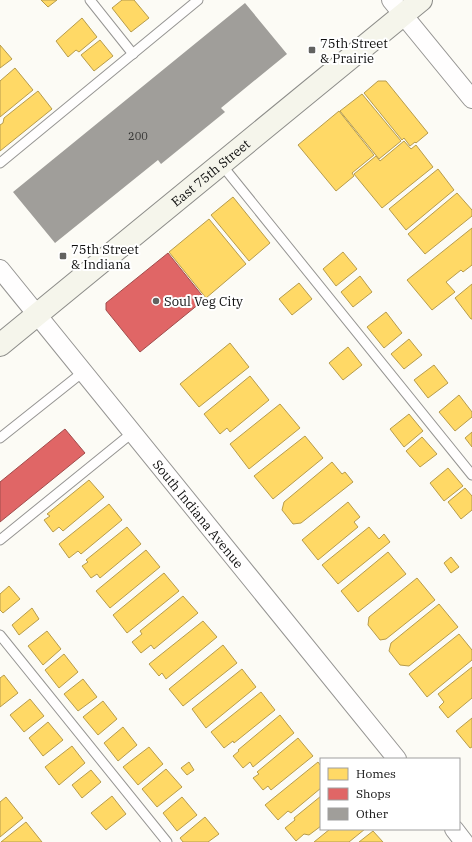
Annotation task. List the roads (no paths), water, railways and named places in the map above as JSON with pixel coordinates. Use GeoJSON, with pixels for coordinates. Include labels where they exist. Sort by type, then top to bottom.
{"type":"FeatureCollection","features":[{"type":"Feature","properties":{"kind":"street","name":"East 75th Street"},"geometry":{"type":"LineString","coordinates":[[0,345],[221,164],[397,7],[421,0]]}},
{"type":"Feature","properties":{"kind":"street"},"geometry":{"type":"LineString","coordinates":[[397,7],[472,99]]}},
{"type":"Feature","properties":{"kind":"street","name":"South Indiana Avenue"},"geometry":{"type":"LineString","coordinates":[[0,269],[396,758]]}},
{"type":"Feature","properties":{"kind":"street"},"geometry":{"type":"LineString","coordinates":[[455,830],[464,842]]}},
{"type":"Feature","properties":{"kind":"lane"},"geometry":{"type":"LineString","coordinates":[[90,0],[133,54]]}},
{"type":"Feature","properties":{"kind":"lane"},"geometry":{"type":"LineString","coordinates":[[0,163],[198,0]]}},
{"type":"Feature","properties":{"kind":"lane"},"geometry":{"type":"LineString","coordinates":[[221,164],[472,475]]}},
{"type":"Feature","properties":{"kind":"lane"},"geometry":{"type":"LineString","coordinates":[[0,438],[83,372]]}},
{"type":"Feature","properties":{"kind":"lane"},"geometry":{"type":"LineString","coordinates":[[0,540],[132,433]]}},
{"type":"Feature","properties":{"kind":"lane"},"geometry":{"type":"LineString","coordinates":[[0,635],[167,842]]}},
{"type":"Feature","properties":{"kind":"place","name":"75th Street & Prairie"},"geometry":{"type":"Point","coordinates":[312,50]}},
{"type":"Feature","properties":{"kind":"place","name":"75th Street & Indiana"},"geometry":{"type":"Point","coordinates":[63,256]}},
{"type":"Feature","properties":{"kind":"place","name":"Soul Veg City"},"geometry":{"type":"Point","coordinates":[156,301]}}]}
